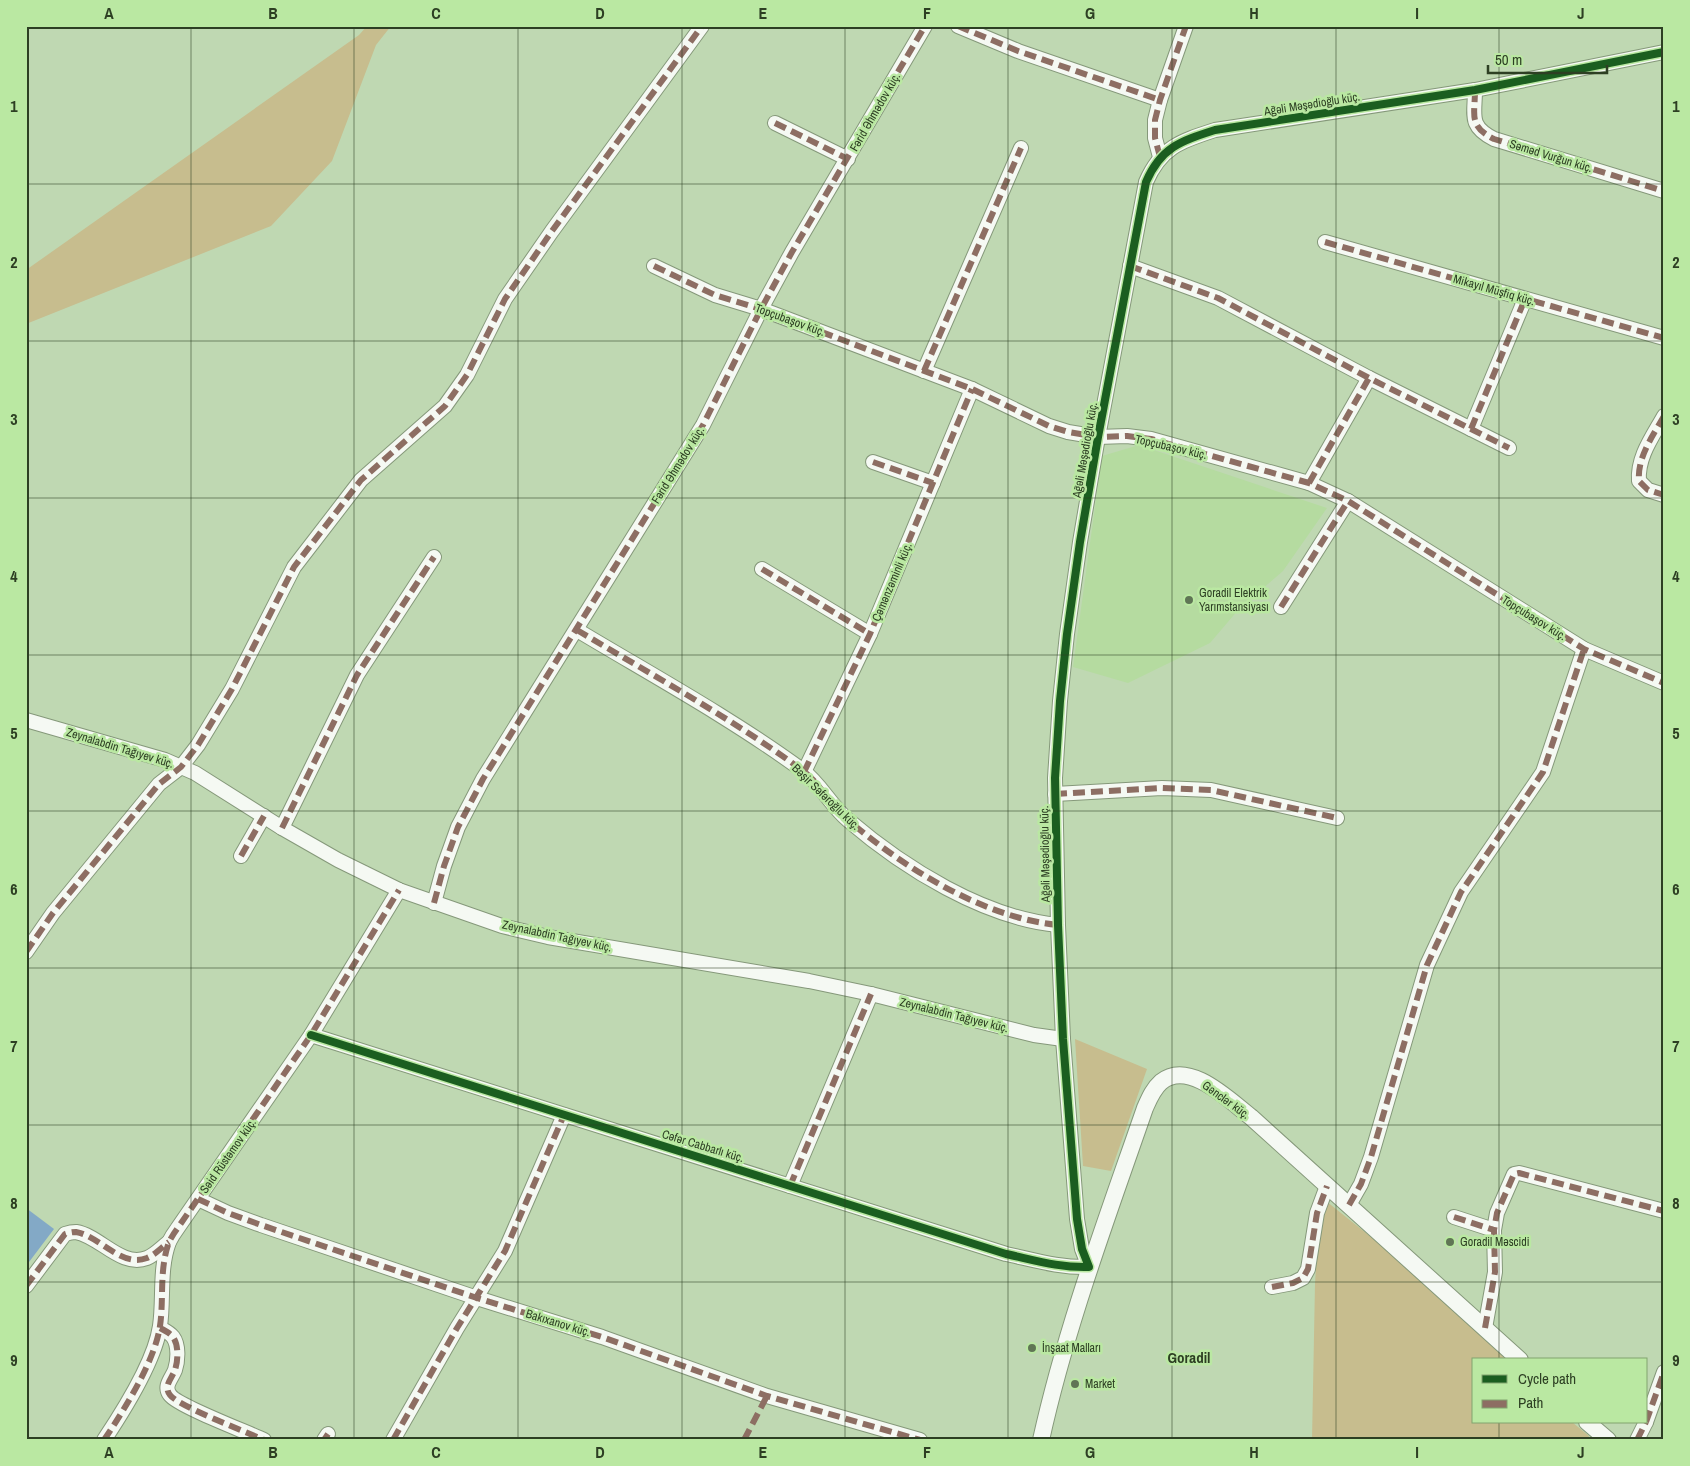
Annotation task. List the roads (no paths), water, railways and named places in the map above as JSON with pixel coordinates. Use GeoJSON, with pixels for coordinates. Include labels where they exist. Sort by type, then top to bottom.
{"type":"FeatureCollection","features":[{"type":"Feature","properties":{"kind":"street"},"geometry":{"type":"LineString","coordinates":[[26,952],[53,913],[159,784],[181,767],[198,745],[232,689],[294,567],[361,480],[445,406],[467,375],[505,299],[552,231],[702,26]]}},
{"type":"Feature","properties":{"kind":"street","name":"Fərid Əhmədov küç."},"geometry":{"type":"LineString","coordinates":[[434,903],[444,866],[458,827],[483,779],[703,425],[792,252],[925,26]]}},
{"type":"Feature","properties":{"kind":"street"},"geometry":{"type":"LineString","coordinates":[[958,26],[1018,51],[1160,100]]}},
{"type":"Feature","properties":{"kind":"street"},"geometry":{"type":"LineString","coordinates":[[1160,157],[1155,138],[1155,120],[1160,100],[1186,26]]}},
{"type":"Feature","properties":{"kind":"street","name":"Ağəli Məşədioğlu küç."},"geometry":{"type":"LineString","coordinates":[[1089,1267],[1082,1249],[1077,1218],[1063,1039],[1055,794],[1060,701],[1067,634],[1098,437],[1146,182],[1152,167],[1160,157],[1174,146],[1215,130],[1475,90],[1664,52]]}},
{"type":"Feature","properties":{"kind":"street","name":"Səməd Vurğun küç."},"geometry":{"type":"LineString","coordinates":[[1475,90],[1475,122],[1481,133],[1494,139],[1664,191]]}},
{"type":"Feature","properties":{"kind":"street"},"geometry":{"type":"LineString","coordinates":[[774,123],[848,159]]}},
{"type":"Feature","properties":{"kind":"street"},"geometry":{"type":"LineString","coordinates":[[924,371],[1021,148]]}},
{"type":"Feature","properties":{"kind":"street","name":"Mikayıl Müşfiq küç."},"geometry":{"type":"LineString","coordinates":[[1325,242],[1664,338]]}},
{"type":"Feature","properties":{"kind":"street","name":"Topçubaşov küç."},"geometry":{"type":"LineString","coordinates":[[654,266],[715,295],[761,309],[972,389],[1049,426],[1068,432],[1098,437],[1126,436],[1151,439],[1309,483],[1348,502],[1584,649],[1664,683]]}},
{"type":"Feature","properties":{"kind":"street"},"geometry":{"type":"LineString","coordinates":[[1130,266],[1218,298],[1369,378],[1509,448]]}},
{"type":"Feature","properties":{"kind":"street"},"geometry":{"type":"LineString","coordinates":[[1471,430],[1525,299]]}},
{"type":"Feature","properties":{"kind":"street"},"geometry":{"type":"LineString","coordinates":[[1309,483],[1369,378]]}},
{"type":"Feature","properties":{"kind":"street","name":"Çəmənzəminli küç."},"geometry":{"type":"LineString","coordinates":[[804,772],[870,634],[972,389]]}},
{"type":"Feature","properties":{"kind":"street"},"geometry":{"type":"LineString","coordinates":[[1664,416],[1642,456],[1638,470],[1639,481],[1648,490],[1664,495]]}},
{"type":"Feature","properties":{"kind":"street"},"geometry":{"type":"LineString","coordinates":[[873,462],[933,483]]}},
{"type":"Feature","properties":{"kind":"street"},"geometry":{"type":"LineString","coordinates":[[1280,607],[1348,502]]}},
{"type":"Feature","properties":{"kind":"street"},"geometry":{"type":"LineString","coordinates":[[282,828],[357,675],[434,557]]}},
{"type":"Feature","properties":{"kind":"street"},"geometry":{"type":"LineString","coordinates":[[762,569],[870,634]]}},
{"type":"Feature","properties":{"kind":"street","name":"Bəşir Səfəroğlu küç."},"geometry":{"type":"LineString","coordinates":[[577,630],[748,733],[804,772],[846,819],[886,850],[921,873],[986,908],[1038,923],[1058,925]]}},
{"type":"Feature","properties":{"kind":"street"},"geometry":{"type":"LineString","coordinates":[[1349,1205],[1361,1184],[1371,1157],[1427,965],[1462,892],[1543,772],[1584,649]]}},
{"type":"Feature","properties":{"kind":"street","name":"Zeynalabdin Tağıyev küç."},"geometry":{"type":"LineString","coordinates":[[26,720],[165,760],[211,782],[282,828],[338,860],[399,890],[502,926],[548,937],[809,981],[871,994],[1034,1035],[1063,1039]]}},
{"type":"Feature","properties":{"kind":"street"},"geometry":{"type":"LineString","coordinates":[[1055,794],[1162,788],[1211,790],[1337,818]]}},
{"type":"Feature","properties":{"kind":"street"},"geometry":{"type":"LineString","coordinates":[[241,856],[264,816]]}},
{"type":"Feature","properties":{"kind":"street","name":"Səid Rüstəmov küç."},"geometry":{"type":"LineString","coordinates":[[104,1440],[121,1414],[152,1355],[160,1328],[164,1268],[169,1242],[312,1035],[399,890]]}},
{"type":"Feature","properties":{"kind":"street"},"geometry":{"type":"LineString","coordinates":[[790,1186],[871,994]]}},
{"type":"Feature","properties":{"kind":"street","name":"Cəfər Cabbarlı küç."},"geometry":{"type":"LineString","coordinates":[[312,1035],[1006,1254],[1058,1266],[1072,1268],[1089,1267]]}},
{"type":"Feature","properties":{"kind":"street","name":"Gənclər küç."},"geometry":{"type":"LineString","coordinates":[[1041,1440],[1060,1365],[1089,1267],[1145,1108],[1154,1090],[1162,1082],[1170,1077],[1180,1075],[1193,1077],[1205,1083],[1251,1117],[1518,1358]]}},
{"type":"Feature","properties":{"kind":"street"},"geometry":{"type":"LineString","coordinates":[[393,1440],[457,1328],[505,1251],[564,1115]]}},
{"type":"Feature","properties":{"kind":"street"},"geometry":{"type":"LineString","coordinates":[[1485,1328],[1495,1272],[1494,1230],[1497,1213],[1514,1174],[1519,1172],[1664,1211]]}},
{"type":"Feature","properties":{"kind":"street"},"geometry":{"type":"LineString","coordinates":[[1272,1287],[1293,1283],[1303,1278],[1308,1270],[1317,1212],[1327,1186]]}},
{"type":"Feature","properties":{"kind":"street","name":"Bakıxanov küç."},"geometry":{"type":"LineString","coordinates":[[198,1199],[261,1225],[476,1298],[602,1337],[767,1396],[920,1440]]}},
{"type":"Feature","properties":{"kind":"street"},"geometry":{"type":"LineString","coordinates":[[1454,1218],[1494,1230]]}},
{"type":"Feature","properties":{"kind":"street"},"geometry":{"type":"LineString","coordinates":[[26,1286],[65,1234],[74,1232],[84,1235],[120,1255],[135,1260],[148,1257],[169,1242]]}},
{"type":"Feature","properties":{"kind":"street"},"geometry":{"type":"LineString","coordinates":[[160,1328],[172,1336],[178,1350],[175,1369],[168,1382],[170,1395],[186,1406],[264,1440]]}},
{"type":"Feature","properties":{"kind":"street"},"geometry":{"type":"LineString","coordinates":[[1648,1416],[1664,1372]]}},
{"type":"Feature","properties":{"kind":"street"},"geometry":{"type":"LineString","coordinates":[[1589,1424],[1608,1440]]}},
{"type":"Feature","properties":{"kind":"street"},"geometry":{"type":"LineString","coordinates":[[1637,1440],[1645,1424]]}},
{"type":"Feature","properties":{"kind":"water"},"geometry":{"type":"Polygon","coordinates":[[[26,1208],[54,1229],[26,1266],[26,1208]]]}},
{"type":"Feature","properties":{"kind":"place","name":"Goradil Elektrik Yarımstansiyası"},"geometry":{"type":"Point","coordinates":[1189,600]}},
{"type":"Feature","properties":{"kind":"place","name":"Goradil Məscidi"},"geometry":{"type":"Point","coordinates":[1450,1242]}},
{"type":"Feature","properties":{"kind":"place","name":"İnşaat Malları"},"geometry":{"type":"Point","coordinates":[1032,1348]}},
{"type":"Feature","properties":{"kind":"place","name":"Market"},"geometry":{"type":"Point","coordinates":[1075,1384]}},
{"type":"Feature","properties":{"kind":"district","name":"Goradil"},"geometry":{"type":"Point","coordinates":[1189,1357]}}]}
